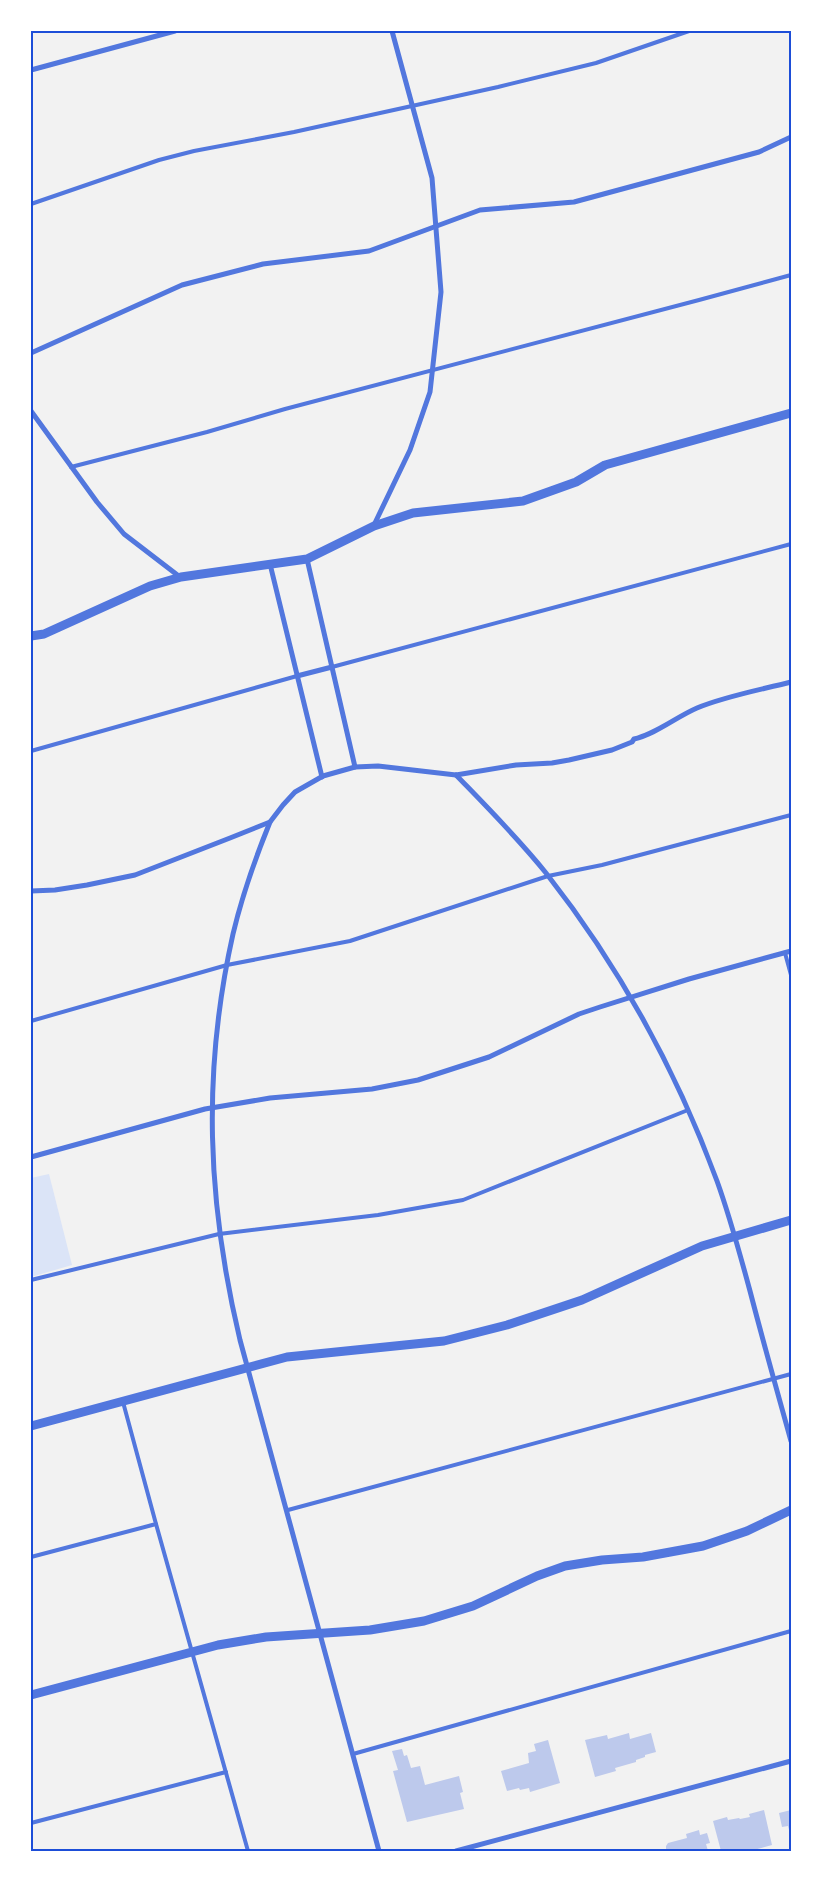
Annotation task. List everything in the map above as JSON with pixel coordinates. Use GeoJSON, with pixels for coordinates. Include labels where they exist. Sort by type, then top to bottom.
{"type":"FeatureCollection","features":[{"type":"Feature","properties":{"kind":"street"},"geometry":{"type":"LineString","coordinates":[[31,70],[175,31]]}},
{"type":"Feature","properties":{"kind":"street"},"geometry":{"type":"LineString","coordinates":[[374,526],[410,450],[430,392],[441,292],[432,178],[392,31]]}},
{"type":"Feature","properties":{"kind":"street"},"geometry":{"type":"LineString","coordinates":[[31,353],[182,285],[263,264],[369,251],[480,210],[574,202],[759,152],[791,136]]}},
{"type":"Feature","properties":{"kind":"street"},"geometry":{"type":"LineString","coordinates":[[31,411],[97,502],[124,534],[180,577]]}},
{"type":"Feature","properties":{"kind":"street"},"geometry":{"type":"LineString","coordinates":[[31,636],[44,634],[150,586],[180,577],[307,559],[374,526],[413,513],[523,501],[576,482],[605,465],[791,413]]}},
{"type":"Feature","properties":{"kind":"street"},"geometry":{"type":"LineString","coordinates":[[307,559],[355,767]]}},
{"type":"Feature","properties":{"kind":"street"},"geometry":{"type":"LineString","coordinates":[[270,564],[322,777]]}},
{"type":"Feature","properties":{"kind":"street"},"geometry":{"type":"LineString","coordinates":[[297,676],[332,667]]}},
{"type":"Feature","properties":{"kind":"street"},"geometry":{"type":"LineString","coordinates":[[379,1851],[228,1289],[219,1234],[213,1165],[213,1079],[216,1035],[227,965],[249,877],[270,822],[282,805],[295,792],[322,777],[355,767],[378,766],[456,775],[516,765],[552,763],[612,750],[632,742],[682,714],[699,707],[791,682]]}},
{"type":"Feature","properties":{"kind":"street"},"geometry":{"type":"LineString","coordinates":[[456,775],[485,804],[548,876],[591,934],[649,1030],[688,1110],[718,1183],[735,1236],[791,1442]]}},
{"type":"Feature","properties":{"kind":"street"},"geometry":{"type":"LineString","coordinates":[[31,890],[55,890],[135,875],[270,822]]}},
{"type":"Feature","properties":{"kind":"street"},"geometry":{"type":"LineString","coordinates":[[31,1157],[213,1107],[270,1098],[372,1089],[418,1080],[488,1057],[579,1014],[688,979],[788,952]]}},
{"type":"Feature","properties":{"kind":"street"},"geometry":{"type":"LineString","coordinates":[[31,1426],[287,1358],[322,1352],[334,1353],[444,1341],[507,1325],[582,1300],[675,1258],[735,1236],[791,1220]]}},
{"type":"Feature","properties":{"kind":"street"},"geometry":{"type":"LineString","coordinates":[[31,1696],[192,1652],[256,1638],[370,1630],[424,1621],[473,1606],[536,1576],[566,1566],[602,1560],[643,1557],[703,1546],[747,1531],[791,1510]]}},
{"type":"Feature","properties":{"kind":"street"},"geometry":{"type":"LineString","coordinates":[[456,1851],[791,1761]]}},
{"type":"Feature","properties":{"kind":"lane"},"geometry":{"type":"LineString","coordinates":[[31,204],[159,160],[194,150],[294,132],[498,87],[596,63],[689,31]]}},
{"type":"Feature","properties":{"kind":"lane"},"geometry":{"type":"LineString","coordinates":[[71,467],[791,275]]}},
{"type":"Feature","properties":{"kind":"lane"},"geometry":{"type":"LineString","coordinates":[[332,667],[791,544]]}},
{"type":"Feature","properties":{"kind":"lane"},"geometry":{"type":"LineString","coordinates":[[31,751],[297,676]]}},
{"type":"Feature","properties":{"kind":"lane"},"geometry":{"type":"LineString","coordinates":[[31,1021],[227,965],[350,941],[548,876],[602,865],[791,815]]}},
{"type":"Feature","properties":{"kind":"lane"},"geometry":{"type":"LineString","coordinates":[[788,952],[791,974]]}},
{"type":"Feature","properties":{"kind":"lane"},"geometry":{"type":"LineString","coordinates":[[31,1280],[219,1234],[378,1215],[464,1200],[688,1110]]}},
{"type":"Feature","properties":{"kind":"lane"},"geometry":{"type":"LineString","coordinates":[[288,1510],[791,1374]]}},
{"type":"Feature","properties":{"kind":"lane"},"geometry":{"type":"LineString","coordinates":[[123,1401],[248,1851]]}},
{"type":"Feature","properties":{"kind":"lane"},"geometry":{"type":"LineString","coordinates":[[31,1557],[156,1524]]}},
{"type":"Feature","properties":{"kind":"lane"},"geometry":{"type":"LineString","coordinates":[[353,1754],[791,1631]]}},
{"type":"Feature","properties":{"kind":"lane"},"geometry":{"type":"LineString","coordinates":[[31,1823],[226,1772]]}},
{"type":"Feature","properties":{"kind":"shaded area"},"geometry":{"type":"Polygon","coordinates":[[[49,1174],[72,1265],[31,1277],[31,1178],[49,1174]]]}},
{"type":"Feature","properties":{"kind":"building"},"geometry":{"type":"Polygon","coordinates":[[[629,1733],[630,1739],[651,1733],[656,1752],[645,1755],[645,1757],[636,1760],[636,1762],[615,1768],[616,1771],[595,1777],[585,1740],[607,1735],[608,1739],[629,1733]]]}},
{"type":"Feature","properties":{"kind":"building"},"geometry":{"type":"Polygon","coordinates":[[[548,1740],[560,1783],[530,1792],[529,1788],[507,1791],[501,1771],[529,1763],[528,1753],[536,1751],[534,1744],[548,1740]]]}},
{"type":"Feature","properties":{"kind":"building"},"geometry":{"type":"Polygon","coordinates":[[[402,1749],[404,1756],[407,1755],[411,1768],[420,1766],[425,1785],[459,1776],[463,1792],[460,1793],[464,1809],[407,1822],[393,1771],[398,1770],[392,1751],[402,1749]]]}},
{"type":"Feature","properties":{"kind":"building"},"geometry":{"type":"Polygon","coordinates":[[[764,1810],[772,1845],[750,1851],[721,1851],[713,1821],[727,1817],[728,1820],[750,1817],[749,1814],[764,1810]]]}},
{"type":"Feature","properties":{"kind":"building"},"geometry":{"type":"Polygon","coordinates":[[[791,1810],[790,1834],[788,1826],[782,1827],[779,1813],[791,1810]]]}},
{"type":"Feature","properties":{"kind":"building"},"geometry":{"type":"Polygon","coordinates":[[[699,1830],[700,1835],[707,1833],[710,1843],[706,1844],[708,1851],[666,1851],[668,1843],[687,1838],[686,1834],[699,1830]]]}}]}
